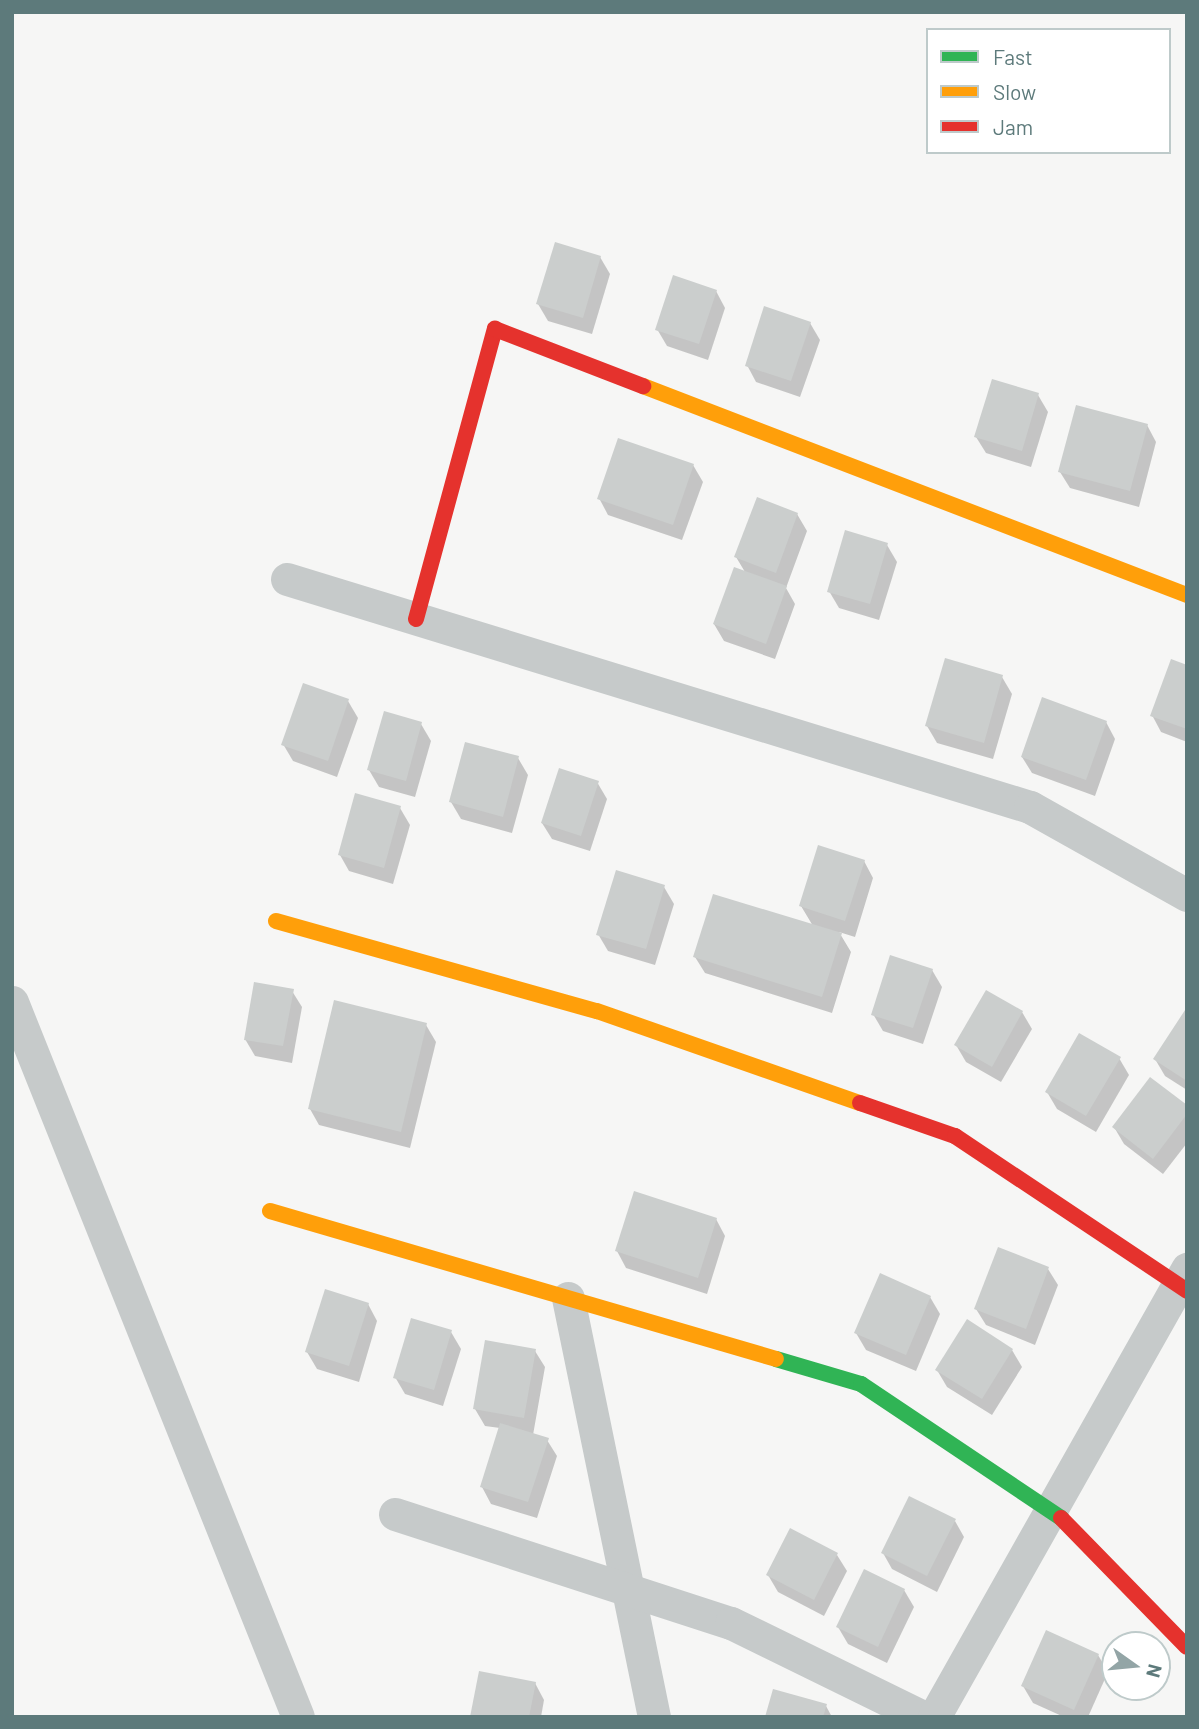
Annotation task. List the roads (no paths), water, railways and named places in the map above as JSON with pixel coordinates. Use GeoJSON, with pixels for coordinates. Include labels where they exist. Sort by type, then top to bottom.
{"type":"FeatureCollection","features":[{"type":"Feature","properties":{"kind":"street"},"geometry":{"type":"LineString","coordinates":[[416,619],[495,329],[1187,595]]}},
{"type":"Feature","properties":{"kind":"street"},"geometry":{"type":"LineString","coordinates":[[287,579],[1030,807],[1187,895]]}},
{"type":"Feature","properties":{"kind":"street"},"geometry":{"type":"LineString","coordinates":[[276,921],[597,1011],[955,1136],[1184,1282],[934,1717]]}},
{"type":"Feature","properties":{"kind":"street"},"geometry":{"type":"LineString","coordinates":[[12,1002],[298,1717]]}},
{"type":"Feature","properties":{"kind":"street"},"geometry":{"type":"LineString","coordinates":[[270,1211],[861,1384],[1073,1526],[1187,1647]]}},
{"type":"Feature","properties":{"kind":"street"},"geometry":{"type":"LineString","coordinates":[[568,1298],[653,1717]]}},
{"type":"Feature","properties":{"kind":"street"},"geometry":{"type":"LineString","coordinates":[[395,1514],[731,1623],[923,1717]]}}]}
